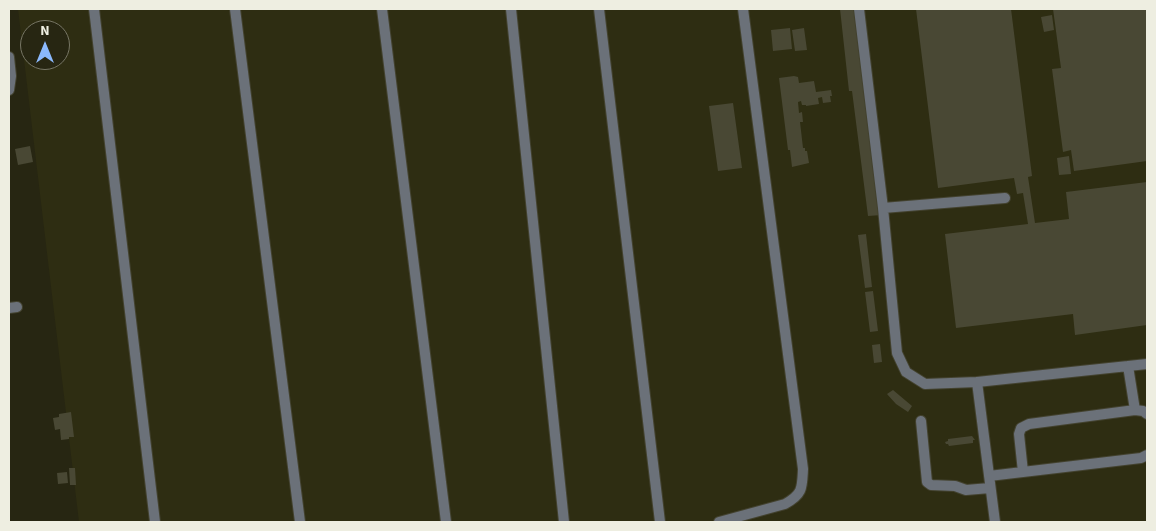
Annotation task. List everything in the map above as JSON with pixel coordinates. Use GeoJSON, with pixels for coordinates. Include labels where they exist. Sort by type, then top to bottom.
{"type":"FeatureCollection","features":[{"type":"Feature","properties":{"kind":"street"},"geometry":{"type":"LineString","coordinates":[[94,9],[155,522]]}},
{"type":"Feature","properties":{"kind":"street"},"geometry":{"type":"LineString","coordinates":[[235,9],[300,522]]}},
{"type":"Feature","properties":{"kind":"street"},"geometry":{"type":"LineString","coordinates":[[382,9],[446,522]]}},
{"type":"Feature","properties":{"kind":"street"},"geometry":{"type":"LineString","coordinates":[[511,9],[564,522]]}},
{"type":"Feature","properties":{"kind":"street"},"geometry":{"type":"LineString","coordinates":[[599,9],[660,522]]}},
{"type":"Feature","properties":{"kind":"street"},"geometry":{"type":"LineString","coordinates":[[719,522],[785,504],[795,498],[802,489],[803,469],[743,9]]}},
{"type":"Feature","properties":{"kind":"street"},"geometry":{"type":"LineString","coordinates":[[859,9],[883,208],[897,352],[906,372],[925,384],[977,382],[1147,364]]}},
{"type":"Feature","properties":{"kind":"street"},"geometry":{"type":"LineString","coordinates":[[9,57],[11,76],[9,90]]}},
{"type":"Feature","properties":{"kind":"street"},"geometry":{"type":"LineString","coordinates":[[883,208],[1004,198]]}},
{"type":"Feature","properties":{"kind":"street"},"geometry":{"type":"LineString","coordinates":[[1128,366],[1135,410]]}},
{"type":"Feature","properties":{"kind":"street"},"geometry":{"type":"LineString","coordinates":[[977,382],[995,522]]}},
{"type":"Feature","properties":{"kind":"street"},"geometry":{"type":"LineString","coordinates":[[1023,472],[1019,434],[1021,428],[1029,424],[1135,410],[1143,411],[1147,414]]}},
{"type":"Feature","properties":{"kind":"street"},"geometry":{"type":"LineString","coordinates":[[921,421],[927,482],[931,485],[955,486],[966,490],[990,488]]}},
{"type":"Feature","properties":{"kind":"street"},"geometry":{"type":"LineString","coordinates":[[989,476],[1141,458],[1147,455]]}},
{"type":"Feature","properties":{"kind":"shaded area"},"geometry":{"type":"Polygon","coordinates":[[[18,9],[1147,9],[1147,522],[79,522],[25,70],[70,70],[70,20],[20,20],[20,26],[18,9]]]}},
{"type":"Feature","properties":{"kind":"building"},"geometry":{"type":"Polygon","coordinates":[[[840,9],[857,9],[882,215],[868,216],[852,91],[849,91],[840,9]]]}},
{"type":"Feature","properties":{"kind":"building"},"geometry":{"type":"Polygon","coordinates":[[[916,9],[1011,9],[1032,176],[1028,177],[1035,223],[1069,219],[1066,192],[1147,182],[1147,325],[1075,335],[1073,314],[956,328],[945,234],[1028,224],[1023,193],[1017,194],[1014,178],[938,188],[916,9]]]}},
{"type":"Feature","properties":{"kind":"building"},"geometry":{"type":"Polygon","coordinates":[[[1053,9],[1147,9],[1147,161],[1074,171],[1071,150],[1063,152],[1052,69],[1061,68],[1053,9]]]}},
{"type":"Feature","properties":{"kind":"building"},"geometry":{"type":"Polygon","coordinates":[[[1052,15],[1054,30],[1044,32],[1041,17],[1052,15]]]}},
{"type":"Feature","properties":{"kind":"building"},"geometry":{"type":"Polygon","coordinates":[[[790,28],[792,49],[773,51],[771,30],[790,28]]]}},
{"type":"Feature","properties":{"kind":"building"},"geometry":{"type":"Polygon","coordinates":[[[804,28],[807,50],[795,51],[792,30],[804,28]]]}},
{"type":"Feature","properties":{"kind":"building"},"geometry":{"type":"Polygon","coordinates":[[[798,77],[799,83],[814,81],[816,92],[831,90],[832,96],[830,96],[831,102],[823,103],[822,97],[818,98],[819,104],[806,106],[802,105],[801,101],[798,102],[799,113],[802,112],[803,122],[800,122],[803,148],[807,151],[809,163],[792,167],[790,150],[788,150],[779,78],[798,77]]]}},
{"type":"Feature","properties":{"kind":"building"},"geometry":{"type":"Polygon","coordinates":[[[733,103],[742,168],[718,171],[709,106],[733,103]]]}},
{"type":"Feature","properties":{"kind":"building"},"geometry":{"type":"Polygon","coordinates":[[[30,146],[33,162],[18,165],[15,149],[30,146]]]}},
{"type":"Feature","properties":{"kind":"building"},"geometry":{"type":"Polygon","coordinates":[[[1069,156],[1071,174],[1059,175],[1057,158],[1069,156]]]}},
{"type":"Feature","properties":{"kind":"building"},"geometry":{"type":"Polygon","coordinates":[[[866,234],[872,287],[865,288],[858,235],[866,234]]]}},
{"type":"Feature","properties":{"kind":"building"},"geometry":{"type":"Polygon","coordinates":[[[873,291],[878,331],[870,332],[865,292],[873,291]]]}},
{"type":"Feature","properties":{"kind":"building"},"geometry":{"type":"Polygon","coordinates":[[[880,344],[882,362],[874,363],[872,345],[880,344]]]}},
{"type":"Feature","properties":{"kind":"building"},"geometry":{"type":"Polygon","coordinates":[[[893,390],[912,406],[908,412],[896,404],[887,394],[893,390]]]}},
{"type":"Feature","properties":{"kind":"building"},"geometry":{"type":"Polygon","coordinates":[[[71,412],[74,437],[61,440],[60,429],[55,430],[53,418],[59,417],[59,414],[71,412]]]}},
{"type":"Feature","properties":{"kind":"building"},"geometry":{"type":"Polygon","coordinates":[[[972,436],[975,440],[973,440],[973,443],[949,446],[945,442],[948,439],[972,436]]]}},
{"type":"Feature","properties":{"kind":"building"},"geometry":{"type":"Polygon","coordinates":[[[69,468],[75,468],[76,485],[70,485],[69,468]]]}},
{"type":"Feature","properties":{"kind":"building"},"geometry":{"type":"Polygon","coordinates":[[[67,472],[68,483],[58,484],[57,473],[67,472]]]}}]}
